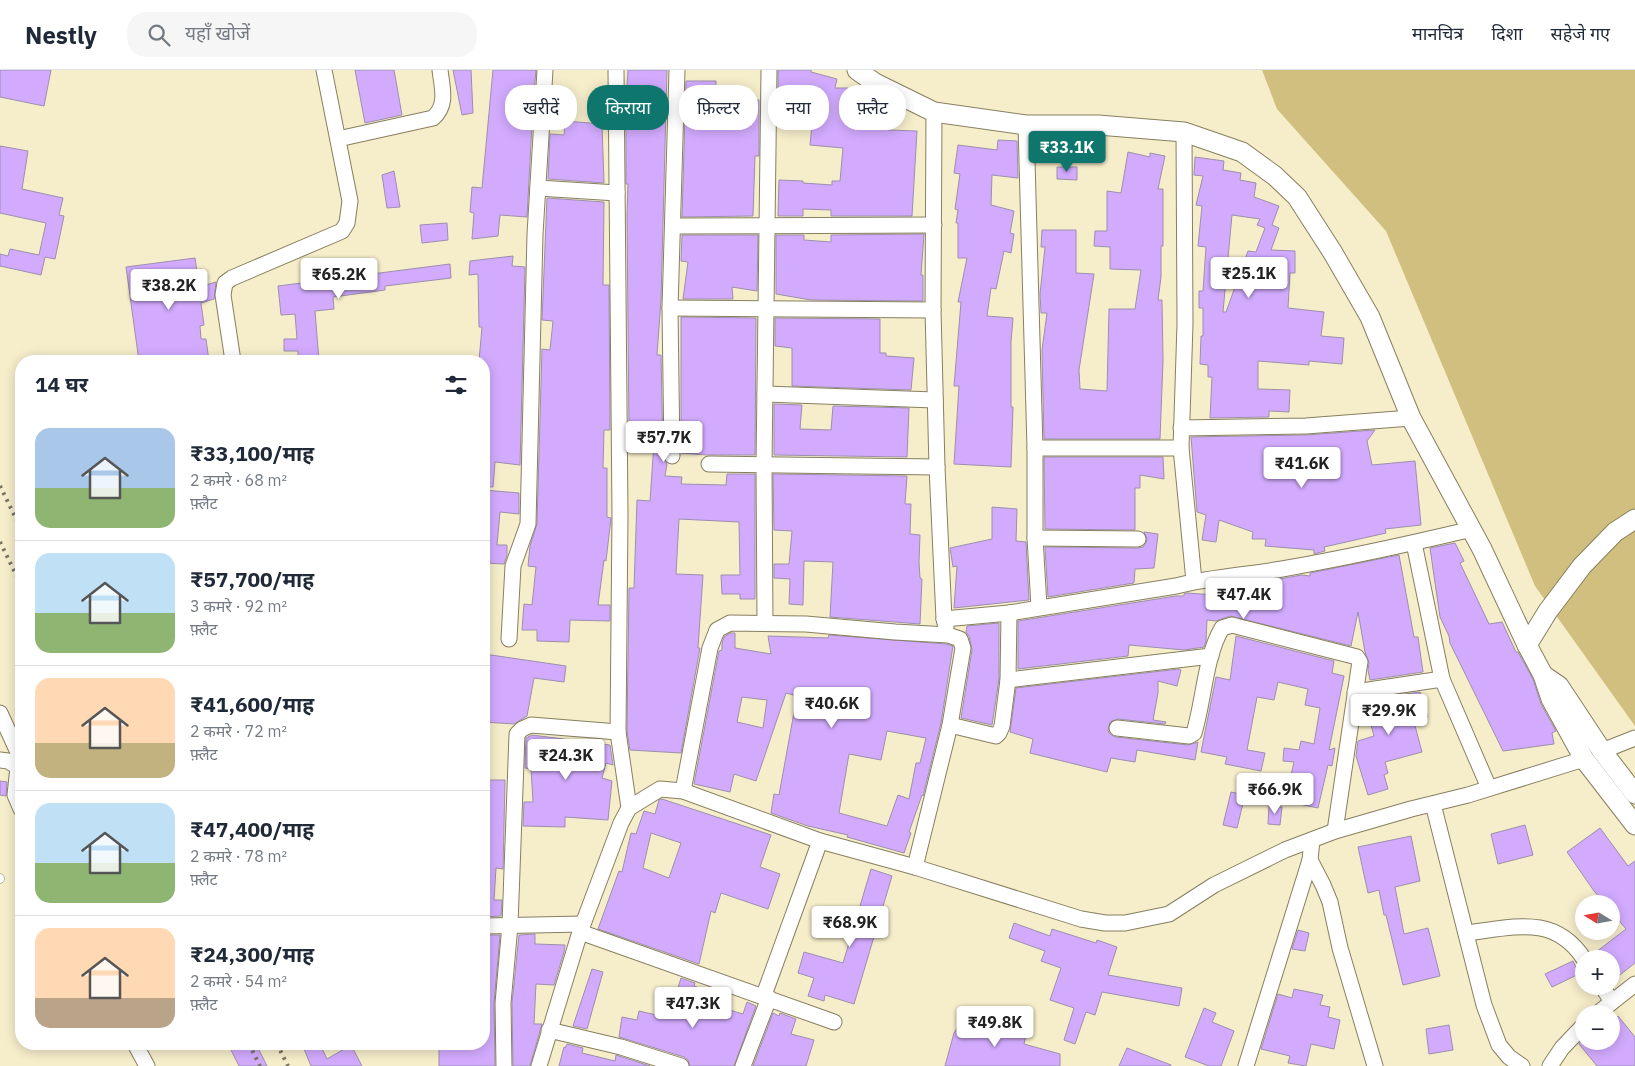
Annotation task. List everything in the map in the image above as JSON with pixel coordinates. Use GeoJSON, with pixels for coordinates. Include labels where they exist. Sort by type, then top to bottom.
{"type":"FeatureCollection","features":[{"type":"Feature","properties":{"kind":"street"},"geometry":{"type":"LineString","coordinates":[[232,355],[223,295],[225,283],[232,278],[342,231],[347,223],[350,201],[324,70]]}},
{"type":"Feature","properties":{"kind":"street"},"geometry":{"type":"LineString","coordinates":[[338,139],[433,118],[439,112],[443,100],[440,70]]}},
{"type":"Feature","properties":{"kind":"street"},"geometry":{"type":"LineString","coordinates":[[509,639],[510,590],[513,566],[528,524],[535,234],[545,70]]}},
{"type":"Feature","properties":{"kind":"street"},"geometry":{"type":"LineString","coordinates":[[616,70],[620,515],[618,732],[629,808]]}},
{"type":"Feature","properties":{"kind":"street"},"geometry":{"type":"LineString","coordinates":[[672,456],[670,308],[677,70]]}},
{"type":"Feature","properties":{"kind":"street"},"geometry":{"type":"LineString","coordinates":[[765,623],[764,466],[769,70]]}},
{"type":"Feature","properties":{"kind":"street"},"geometry":{"type":"LineString","coordinates":[[857,70],[875,84],[934,112],[1026,125],[1098,125],[1184,132],[1242,152],[1275,176],[1297,197],[1333,253],[1370,317],[1411,418],[1472,529],[1527,645],[1544,675],[1551,699],[1584,759],[1635,825]]}},
{"type":"Feature","properties":{"kind":"street"},"geometry":{"type":"LineString","coordinates":[[934,112],[933,310],[935,400],[944,618],[948,635]]}},
{"type":"Feature","properties":{"kind":"street"},"geometry":{"type":"LineString","coordinates":[[1026,125],[1035,448],[1035,538],[1039,608]]}},
{"type":"Feature","properties":{"kind":"street"},"geometry":{"type":"LineString","coordinates":[[1184,132],[1185,324],[1181,448],[1194,581]]}},
{"type":"Feature","properties":{"kind":"street"},"geometry":{"type":"LineString","coordinates":[[538,188],[617,193]]}},
{"type":"Feature","properties":{"kind":"street"},"geometry":{"type":"LineString","coordinates":[[673,226],[934,226]]}},
{"type":"Feature","properties":{"kind":"street"},"geometry":{"type":"LineString","coordinates":[[670,308],[933,310]]}},
{"type":"Feature","properties":{"kind":"street"},"geometry":{"type":"LineString","coordinates":[[765,394],[935,400]]}},
{"type":"Feature","properties":{"kind":"street"},"geometry":{"type":"LineString","coordinates":[[1182,428],[1306,426],[1411,418]]}},
{"type":"Feature","properties":{"kind":"street"},"geometry":{"type":"LineString","coordinates":[[1035,448],[1181,448]]}},
{"type":"Feature","properties":{"kind":"street"},"geometry":{"type":"LineString","coordinates":[[709,464],[937,467]]}},
{"type":"Feature","properties":{"kind":"street"},"geometry":{"type":"LineString","coordinates":[[1527,645],[1548,611],[1582,566],[1615,532],[1635,519]]}},
{"type":"Feature","properties":{"kind":"street"},"geometry":{"type":"LineString","coordinates":[[944,618],[1009,613],[1176,586],[1194,581],[1281,569],[1414,543],[1472,529]]}},
{"type":"Feature","properties":{"kind":"street"},"geometry":{"type":"LineString","coordinates":[[1035,538],[1138,538]]}},
{"type":"Feature","properties":{"kind":"street"},"geometry":{"type":"LineString","coordinates":[[1414,543],[1442,679],[1489,788]]}},
{"type":"Feature","properties":{"kind":"street"},"geometry":{"type":"LineString","coordinates":[[950,725],[996,736],[999,733],[1002,726],[1008,680],[1009,613]]}},
{"type":"Feature","properties":{"kind":"street"},"geometry":{"type":"LineString","coordinates":[[684,791],[710,648],[717,630],[730,623],[765,623],[806,624],[948,635],[960,639],[963,648],[950,725],[915,867]]}},
{"type":"Feature","properties":{"kind":"street"},"geometry":{"type":"LineString","coordinates":[[1117,728],[1189,736],[1194,733],[1217,636],[1222,628],[1232,625],[1357,657],[1360,662],[1335,832]]}},
{"type":"Feature","properties":{"kind":"street"},"geometry":{"type":"LineString","coordinates":[[1008,680],[1211,656]]}},
{"type":"Feature","properties":{"kind":"street"},"geometry":{"type":"LineString","coordinates":[[1544,675],[1559,686],[1602,751],[1635,794]]}},
{"type":"Feature","properties":{"kind":"street"},"geometry":{"type":"LineString","coordinates":[[1355,692],[1442,679]]}},
{"type":"Feature","properties":{"kind":"street"},"geometry":{"type":"LineString","coordinates":[[0,713],[15,746]]}},
{"type":"Feature","properties":{"kind":"street"},"geometry":{"type":"LineString","coordinates":[[504,1066],[503,1004],[510,925],[517,734],[522,729],[531,726],[618,732]]}},
{"type":"Feature","properties":{"kind":"street"},"geometry":{"type":"LineString","coordinates":[[1602,751],[1635,738]]}},
{"type":"Feature","properties":{"kind":"street"},"geometry":{"type":"LineString","coordinates":[[539,1066],[581,928],[620,823],[629,808],[660,789],[684,791],[820,841],[915,867],[1081,919],[1105,923],[1125,923],[1169,914],[1214,885],[1285,850],[1312,840],[1584,759]]}},
{"type":"Feature","properties":{"kind":"street"},"geometry":{"type":"LineString","coordinates":[[0,760],[8,761],[15,765]]}},
{"type":"Feature","properties":{"kind":"street"},"geometry":{"type":"LineString","coordinates":[[1433,804],[1484,1005],[1499,1045],[1509,1057],[1522,1066]]}},
{"type":"Feature","properties":{"kind":"street"},"geometry":{"type":"LineString","coordinates":[[1246,1066],[1310,860],[1312,840]]}},
{"type":"Feature","properties":{"kind":"street"},"geometry":{"type":"LineString","coordinates":[[743,1066],[820,841]]}},
{"type":"Feature","properties":{"kind":"street"},"geometry":{"type":"LineString","coordinates":[[1310,860],[1330,902],[1340,948],[1375,1066]]}},
{"type":"Feature","properties":{"kind":"street"},"geometry":{"type":"LineString","coordinates":[[490,926],[581,928],[834,1022]]}},
{"type":"Feature","properties":{"kind":"street"},"geometry":{"type":"LineString","coordinates":[[1466,933],[1528,926],[1547,928],[1561,936],[1578,950]]}},
{"type":"Feature","properties":{"kind":"street"},"geometry":{"type":"LineString","coordinates":[[1608,1005],[1635,984]]}},
{"type":"Feature","properties":{"kind":"street"},"geometry":{"type":"LineString","coordinates":[[1608,995],[1612,1002]]}},
{"type":"Feature","properties":{"kind":"street"},"geometry":{"type":"LineString","coordinates":[[550,1030],[621,1047],[681,1066]]}},
{"type":"Feature","properties":{"kind":"street"},"geometry":{"type":"LineString","coordinates":[[1550,1066],[1562,1048],[1575,1034]]}},
{"type":"Feature","properties":{"kind":"street"},"geometry":{"type":"LineString","coordinates":[[138,1050],[147,1066]]}},
{"type":"Feature","properties":{"kind":"shaded area"},"geometry":{"type":"Polygon","coordinates":[[[1262,70],[1635,70],[1635,726],[1535,586],[1386,231],[1277,109],[1262,70]]]}},
{"type":"Feature","properties":{"kind":"building"},"geometry":{"type":"Polygon","coordinates":[[[0,70],[51,70],[44,106],[0,97],[0,70]]]}},
{"type":"Feature","properties":{"kind":"building"},"geometry":{"type":"Polygon","coordinates":[[[355,70],[394,70],[402,115],[365,123],[355,70]]]}},
{"type":"Feature","properties":{"kind":"building"},"geometry":{"type":"Polygon","coordinates":[[[453,70],[471,70],[473,113],[462,115],[453,70]]]}},
{"type":"Feature","properties":{"kind":"building"},"geometry":{"type":"Polygon","coordinates":[[[493,70],[536,70],[535,85],[505,85],[505,130],[532,130],[527,217],[500,215],[498,236],[472,239],[474,213],[470,212],[472,187],[482,188],[493,70]]]}},
{"type":"Feature","properties":{"kind":"building"},"geometry":{"type":"Polygon","coordinates":[[[628,70],[667,70],[667,85],[627,85],[628,70]]]}},
{"type":"Feature","properties":{"kind":"building"},"geometry":{"type":"Polygon","coordinates":[[[778,70],[811,70],[811,72],[837,79],[835,88],[839,88],[839,130],[917,131],[912,216],[831,216],[831,210],[803,209],[803,216],[778,216],[779,180],[832,185],[832,181],[840,181],[843,148],[810,145],[811,130],[829,130],[829,85],[778,85],[778,70]]]}},
{"type":"Feature","properties":{"kind":"building"},"geometry":{"type":"Polygon","coordinates":[[[686,81],[716,81],[716,85],[686,85],[686,81]]]}},
{"type":"Feature","properties":{"kind":"building"},"geometry":{"type":"Polygon","coordinates":[[[759,100],[759,156],[755,156],[753,216],[682,217],[685,130],[758,130],[759,100]]]}},
{"type":"Feature","properties":{"kind":"building"},"geometry":{"type":"Polygon","coordinates":[[[577,122],[587,123],[587,130],[602,130],[604,183],[548,179],[550,134],[564,135],[564,130],[577,130],[577,122]]]}},
{"type":"Feature","properties":{"kind":"building"},"geometry":{"type":"Polygon","coordinates":[[[626,130],[665,130],[661,300],[657,355],[661,355],[663,456],[667,464],[665,476],[682,477],[681,484],[726,485],[727,474],[755,474],[755,599],[740,599],[740,594],[722,594],[721,575],[740,575],[739,522],[679,519],[676,574],[703,575],[698,648],[700,648],[681,753],[630,750],[627,731],[629,588],[634,588],[637,500],[650,501],[654,442],[641,442],[641,430],[629,430],[628,184],[626,184],[626,130]]]}},
{"type":"Feature","properties":{"kind":"building"},"geometry":{"type":"Polygon","coordinates":[[[998,140],[1017,141],[1018,178],[992,175],[991,205],[1014,211],[1010,233],[1014,234],[1011,253],[1004,251],[996,289],[991,288],[987,316],[1013,318],[1011,342],[1011,407],[1013,407],[1011,467],[954,464],[959,386],[954,386],[961,302],[958,302],[967,258],[958,258],[958,223],[956,223],[958,210],[955,209],[960,174],[954,173],[958,145],[997,150],[998,140]]]}},
{"type":"Feature","properties":{"kind":"building"},"geometry":{"type":"Polygon","coordinates":[[[0,146],[28,151],[22,189],[63,198],[59,215],[64,216],[55,259],[45,257],[41,275],[0,266],[0,254],[8,256],[10,249],[39,255],[46,223],[0,213],[0,146]]]}},
{"type":"Feature","properties":{"kind":"building"},"geometry":{"type":"Polygon","coordinates":[[[1128,152],[1150,157],[1150,153],[1165,156],[1158,189],[1163,189],[1163,246],[1161,246],[1161,277],[1158,300],[1162,300],[1163,361],[1160,439],[1044,439],[1042,350],[1047,313],[1041,313],[1040,294],[1045,247],[1041,247],[1042,230],[1076,230],[1076,273],[1094,274],[1079,370],[1080,389],[1107,391],[1109,309],[1135,309],[1141,270],[1110,269],[1110,247],[1094,246],[1095,231],[1107,231],[1107,191],[1121,193],[1128,152]]]}},
{"type":"Feature","properties":{"kind":"building"},"geometry":{"type":"Polygon","coordinates":[[[1195,157],[1224,161],[1223,170],[1241,173],[1240,180],[1256,183],[1254,197],[1279,206],[1272,225],[1279,228],[1271,250],[1295,251],[1295,273],[1290,273],[1288,308],[1324,312],[1321,336],[1344,338],[1342,364],[1309,361],[1309,365],[1258,361],[1258,389],[1290,390],[1289,412],[1269,411],[1269,417],[1210,418],[1212,377],[1208,377],[1208,365],[1200,364],[1203,308],[1199,308],[1199,291],[1203,291],[1206,247],[1198,246],[1202,206],[1196,205],[1203,176],[1194,175],[1195,157]],[[1232,215],[1223,312],[1226,312],[1248,251],[1256,252],[1265,228],[1257,225],[1260,219],[1232,215]]]}},
{"type":"Feature","properties":{"kind":"building"},"geometry":{"type":"Polygon","coordinates":[[[1057,167],[1077,167],[1077,180],[1057,179],[1057,167]]]}},
{"type":"Feature","properties":{"kind":"building"},"geometry":{"type":"Polygon","coordinates":[[[394,171],[400,207],[387,208],[382,175],[394,171]]]}},
{"type":"Feature","properties":{"kind":"building"},"geometry":{"type":"Polygon","coordinates":[[[547,198],[604,202],[603,285],[609,285],[610,430],[604,430],[603,468],[607,468],[607,517],[611,518],[598,605],[610,605],[610,621],[570,620],[569,642],[537,641],[537,630],[522,630],[524,604],[532,605],[536,567],[528,566],[530,546],[537,524],[542,349],[550,350],[553,321],[542,320],[547,198]]]}},
{"type":"Feature","properties":{"kind":"building"},"geometry":{"type":"Polygon","coordinates":[[[447,223],[448,240],[422,243],[420,225],[447,223]]]}},
{"type":"Feature","properties":{"kind":"building"},"geometry":{"type":"Polygon","coordinates":[[[924,234],[921,275],[923,275],[923,301],[811,300],[776,294],[776,235],[804,235],[804,240],[831,242],[831,235],[924,234]]]}},
{"type":"Feature","properties":{"kind":"building"},"geometry":{"type":"Polygon","coordinates":[[[682,235],[758,235],[757,291],[732,287],[733,299],[683,299],[688,262],[681,261],[682,235]]]}},
{"type":"Feature","properties":{"kind":"building"},"geometry":{"type":"Polygon","coordinates":[[[513,256],[512,266],[525,267],[520,465],[495,462],[493,487],[490,487],[490,355],[480,355],[482,327],[479,327],[478,274],[469,275],[470,261],[513,256]]]}},
{"type":"Feature","properties":{"kind":"building"},"geometry":{"type":"Polygon","coordinates":[[[195,258],[199,287],[216,282],[214,299],[201,303],[204,325],[200,326],[201,339],[206,339],[208,355],[138,355],[126,267],[195,258]]]}},
{"type":"Feature","properties":{"kind":"building"},"geometry":{"type":"Polygon","coordinates":[[[450,264],[451,278],[385,286],[385,290],[333,297],[334,309],[315,311],[319,355],[298,355],[298,351],[284,351],[284,339],[297,339],[295,314],[281,315],[278,286],[450,264]]]}},
{"type":"Feature","properties":{"kind":"building"},"geometry":{"type":"Polygon","coordinates":[[[681,317],[756,318],[755,455],[681,453],[681,317]]]}},
{"type":"Feature","properties":{"kind":"building"},"geometry":{"type":"Polygon","coordinates":[[[775,318],[880,319],[880,353],[886,353],[886,356],[914,358],[911,390],[792,386],[792,348],[775,346],[775,318]]]}},
{"type":"Feature","properties":{"kind":"building"},"geometry":{"type":"Polygon","coordinates":[[[774,404],[802,405],[800,429],[831,430],[833,406],[909,408],[907,457],[774,455],[774,404]]]}},
{"type":"Feature","properties":{"kind":"building"},"geometry":{"type":"Polygon","coordinates":[[[1375,430],[1367,441],[1372,465],[1415,461],[1421,525],[1385,529],[1386,533],[1324,547],[1325,551],[1314,554],[1314,550],[1265,546],[1266,539],[1252,539],[1253,532],[1219,520],[1216,542],[1202,540],[1206,515],[1197,512],[1191,437],[1306,435],[1375,430]]]}},
{"type":"Feature","properties":{"kind":"building"},"geometry":{"type":"Polygon","coordinates":[[[1044,457],[1163,457],[1164,479],[1140,475],[1140,488],[1135,488],[1135,530],[1045,529],[1044,457]]]}},
{"type":"Feature","properties":{"kind":"building"},"geometry":{"type":"Polygon","coordinates":[[[773,474],[907,476],[905,504],[911,504],[910,534],[920,535],[919,562],[920,578],[922,579],[920,624],[830,617],[833,562],[804,561],[803,605],[789,604],[790,579],[774,578],[774,564],[789,564],[792,531],[774,530],[773,474]]]}},
{"type":"Feature","properties":{"kind":"building"},"geometry":{"type":"Polygon","coordinates":[[[490,491],[519,493],[519,514],[500,512],[497,545],[507,545],[507,555],[504,564],[490,563],[490,491]]]}},
{"type":"Feature","properties":{"kind":"building"},"geometry":{"type":"Polygon","coordinates":[[[992,507],[1017,509],[1016,541],[1026,542],[1029,600],[954,608],[957,566],[953,567],[950,548],[992,539],[992,507]]]}},
{"type":"Feature","properties":{"kind":"building"},"geometry":{"type":"Polygon","coordinates":[[[1144,532],[1158,534],[1154,568],[1135,569],[1134,583],[1048,597],[1045,547],[1138,548],[1143,547],[1146,543],[1147,539],[1144,532]]]}},
{"type":"Feature","properties":{"kind":"building"},"geometry":{"type":"Polygon","coordinates":[[[1455,543],[1464,561],[1460,563],[1489,624],[1502,622],[1516,652],[1518,652],[1533,679],[1541,704],[1556,731],[1552,733],[1554,744],[1503,751],[1450,643],[1449,636],[1440,617],[1430,548],[1455,543]]]}},
{"type":"Feature","properties":{"kind":"building"},"geometry":{"type":"Polygon","coordinates":[[[1399,555],[1414,637],[1418,637],[1423,672],[1370,680],[1369,663],[1365,652],[1358,612],[1351,646],[1230,616],[1216,621],[1207,620],[1204,647],[1184,650],[1129,645],[1128,656],[1018,669],[1018,621],[1184,596],[1187,593],[1256,598],[1257,592],[1276,596],[1279,579],[1302,575],[1310,576],[1310,573],[1399,555]]]}},
{"type":"Feature","properties":{"kind":"building"},"geometry":{"type":"Polygon","coordinates":[[[999,623],[999,679],[992,725],[961,718],[972,650],[969,636],[966,632],[967,626],[999,623]]]}},
{"type":"Feature","properties":{"kind":"building"},"geometry":{"type":"Polygon","coordinates":[[[730,633],[735,633],[735,648],[771,654],[768,636],[828,638],[829,635],[953,646],[941,723],[923,796],[909,832],[911,833],[904,853],[847,837],[848,835],[808,826],[771,813],[774,794],[779,795],[797,696],[786,693],[756,781],[734,774],[730,792],[694,784],[719,651],[722,650],[724,637],[730,633]],[[742,697],[737,722],[763,728],[767,700],[742,697]],[[887,731],[881,760],[849,754],[839,813],[887,826],[898,795],[909,799],[916,763],[920,763],[926,738],[887,731]]]}},
{"type":"Feature","properties":{"kind":"building"},"geometry":{"type":"Polygon","coordinates":[[[1236,636],[1334,661],[1332,673],[1344,676],[1329,750],[1335,748],[1332,766],[1328,765],[1318,808],[1285,801],[1294,762],[1283,761],[1284,748],[1299,750],[1301,741],[1314,744],[1320,708],[1305,705],[1308,689],[1278,682],[1274,700],[1257,697],[1247,750],[1265,753],[1261,771],[1225,764],[1227,757],[1201,752],[1216,677],[1230,680],[1236,636]]]}},
{"type":"Feature","properties":{"kind":"building"},"geometry":{"type":"Polygon","coordinates":[[[490,655],[566,666],[564,682],[534,678],[527,716],[514,724],[490,722],[490,655]]]}},
{"type":"Feature","properties":{"kind":"building"},"geometry":{"type":"Polygon","coordinates":[[[1181,670],[1177,686],[1158,681],[1158,693],[1153,720],[1166,722],[1165,724],[1118,719],[1110,722],[1108,731],[1116,737],[1188,745],[1198,742],[1195,760],[1137,750],[1135,762],[1111,758],[1107,772],[1030,753],[1033,739],[1010,732],[1016,688],[1181,670]]]}},
{"type":"Feature","properties":{"kind":"building"},"geometry":{"type":"Polygon","coordinates":[[[1420,692],[1428,717],[1414,722],[1422,752],[1385,762],[1388,773],[1384,775],[1388,789],[1368,795],[1356,756],[1358,741],[1374,736],[1364,700],[1420,692]]]}},
{"type":"Feature","properties":{"kind":"building"},"geometry":{"type":"Polygon","coordinates":[[[532,735],[610,745],[613,765],[606,763],[602,778],[612,781],[608,820],[565,817],[565,827],[523,826],[524,802],[533,802],[531,769],[525,768],[526,738],[532,735]]]}},
{"type":"Feature","properties":{"kind":"building"},"geometry":{"type":"Polygon","coordinates":[[[490,780],[505,780],[503,869],[496,868],[494,900],[502,900],[501,916],[490,917],[490,780]]]}},
{"type":"Feature","properties":{"kind":"building"},"geometry":{"type":"Polygon","coordinates":[[[0,781],[7,782],[6,796],[0,795],[0,781]]]}},
{"type":"Feature","properties":{"kind":"building"},"geometry":{"type":"Polygon","coordinates":[[[1231,792],[1245,795],[1237,828],[1223,825],[1231,792]]]}},
{"type":"Feature","properties":{"kind":"building"},"geometry":{"type":"Polygon","coordinates":[[[662,799],[771,835],[760,867],[780,874],[768,909],[721,893],[715,913],[711,911],[699,964],[598,929],[619,871],[622,872],[631,833],[636,834],[644,811],[655,814],[659,800],[662,799]],[[651,833],[643,868],[669,878],[681,843],[651,833]]]}},
{"type":"Feature","properties":{"kind":"building"},"geometry":{"type":"Polygon","coordinates":[[[1269,806],[1282,807],[1280,825],[1268,824],[1269,806]]]}},
{"type":"Feature","properties":{"kind":"building"},"geometry":{"type":"Polygon","coordinates":[[[1525,825],[1533,855],[1498,864],[1491,834],[1525,825]]]}},
{"type":"Feature","properties":{"kind":"building"},"geometry":{"type":"Polygon","coordinates":[[[1600,828],[1628,866],[1635,861],[1635,963],[1620,975],[1620,950],[1599,950],[1612,940],[1620,940],[1620,934],[1626,929],[1620,922],[1620,895],[1597,895],[1567,852],[1600,828]]]}},
{"type":"Feature","properties":{"kind":"building"},"geometry":{"type":"Polygon","coordinates":[[[1411,836],[1420,881],[1395,887],[1404,934],[1428,928],[1440,976],[1403,985],[1379,890],[1368,893],[1358,847],[1411,836]]]}},
{"type":"Feature","properties":{"kind":"building"},"geometry":{"type":"Polygon","coordinates":[[[871,869],[892,876],[854,1004],[825,995],[824,1001],[808,996],[814,978],[798,973],[804,952],[843,963],[871,869]]]}},
{"type":"Feature","properties":{"kind":"building"},"geometry":{"type":"Polygon","coordinates":[[[1014,923],[1050,936],[1052,929],[1096,943],[1097,940],[1117,947],[1108,975],[1182,988],[1179,1006],[1102,992],[1095,1015],[1086,1012],[1075,1044],[1064,1040],[1074,1008],[1050,1000],[1061,968],[1041,961],[1045,951],[1009,938],[1014,923]]]}},
{"type":"Feature","properties":{"kind":"building"},"geometry":{"type":"Polygon","coordinates":[[[1298,930],[1309,933],[1305,951],[1292,949],[1298,930]]]}},
{"type":"Feature","properties":{"kind":"building"},"geometry":{"type":"Polygon","coordinates":[[[535,934],[535,944],[565,945],[564,952],[554,985],[536,984],[534,1024],[542,1024],[530,1066],[513,1066],[512,1003],[519,935],[535,934]]]}},
{"type":"Feature","properties":{"kind":"building"},"geometry":{"type":"Polygon","coordinates":[[[490,935],[500,935],[494,1003],[495,1066],[439,1066],[439,1050],[490,1050],[490,935]]]}},
{"type":"Feature","properties":{"kind":"building"},"geometry":{"type":"Polygon","coordinates":[[[1573,961],[1575,965],[1575,976],[1552,987],[1545,974],[1573,961]]]}},
{"type":"Feature","properties":{"kind":"building"},"geometry":{"type":"Polygon","coordinates":[[[592,969],[603,972],[587,1029],[573,1026],[592,969]]]}},
{"type":"Feature","properties":{"kind":"building"},"geometry":{"type":"Polygon","coordinates":[[[681,978],[695,983],[694,986],[717,994],[713,1005],[743,1014],[747,1002],[756,1006],[734,1066],[690,1066],[688,1060],[684,1057],[619,1037],[622,1017],[637,1020],[639,1011],[669,1018],[681,978]]]}},
{"type":"Feature","properties":{"kind":"building"},"geometry":{"type":"Polygon","coordinates":[[[1294,989],[1323,995],[1320,1005],[1330,1007],[1328,1017],[1340,1020],[1334,1049],[1311,1044],[1306,1066],[1288,1063],[1290,1056],[1261,1049],[1278,994],[1292,998],[1294,989]]]}},
{"type":"Feature","properties":{"kind":"building"},"geometry":{"type":"Polygon","coordinates":[[[1204,1008],[1216,1013],[1212,1022],[1234,1031],[1221,1066],[1209,1066],[1185,1057],[1204,1008]]]}},
{"type":"Feature","properties":{"kind":"building"},"geometry":{"type":"Polygon","coordinates":[[[773,1013],[779,1016],[780,1013],[796,1019],[791,1034],[814,1040],[806,1066],[753,1066],[773,1013]]]}},
{"type":"Feature","properties":{"kind":"building"},"geometry":{"type":"Polygon","coordinates":[[[979,1015],[1010,1036],[1017,1027],[1027,1030],[1024,1044],[1060,1054],[1060,1066],[945,1066],[954,1033],[962,1021],[973,1024],[979,1015]]]}},
{"type":"Feature","properties":{"kind":"building"},"geometry":{"type":"Polygon","coordinates":[[[1620,1018],[1635,1037],[1635,1066],[1597,1066],[1584,1050],[1620,1050],[1620,1018]]]}},
{"type":"Feature","properties":{"kind":"building"},"geometry":{"type":"Polygon","coordinates":[[[1449,1025],[1453,1050],[1429,1054],[1426,1029],[1449,1025]]]}},
{"type":"Feature","properties":{"kind":"building"},"geometry":{"type":"Polygon","coordinates":[[[567,1044],[583,1048],[582,1053],[615,1061],[616,1055],[650,1066],[559,1066],[564,1047],[567,1044]]]}},
{"type":"Feature","properties":{"kind":"building"},"geometry":{"type":"Polygon","coordinates":[[[1127,1048],[1171,1065],[1171,1066],[1119,1066],[1127,1048]]]}},
{"type":"Feature","properties":{"kind":"building"},"geometry":{"type":"Polygon","coordinates":[[[231,1050],[259,1050],[267,1066],[239,1066],[231,1050]]]}},
{"type":"Feature","properties":{"kind":"building"},"geometry":{"type":"Polygon","coordinates":[[[304,1050],[323,1050],[327,1059],[342,1050],[354,1050],[362,1066],[311,1066],[304,1050]]]}},
{"type":"Feature","properties":{"kind":"railway"},"geometry":{"type":"LineString","coordinates":[[0,486],[15,517]]}},
{"type":"Feature","properties":{"kind":"railway"},"geometry":{"type":"LineString","coordinates":[[0,542],[15,573]]}},
{"type":"Feature","properties":{"kind":"railway"},"geometry":{"type":"LineString","coordinates":[[252,1050],[260,1066]]}},
{"type":"Feature","properties":{"kind":"railway"},"geometry":{"type":"LineString","coordinates":[[280,1050],[288,1066]]}}]}
